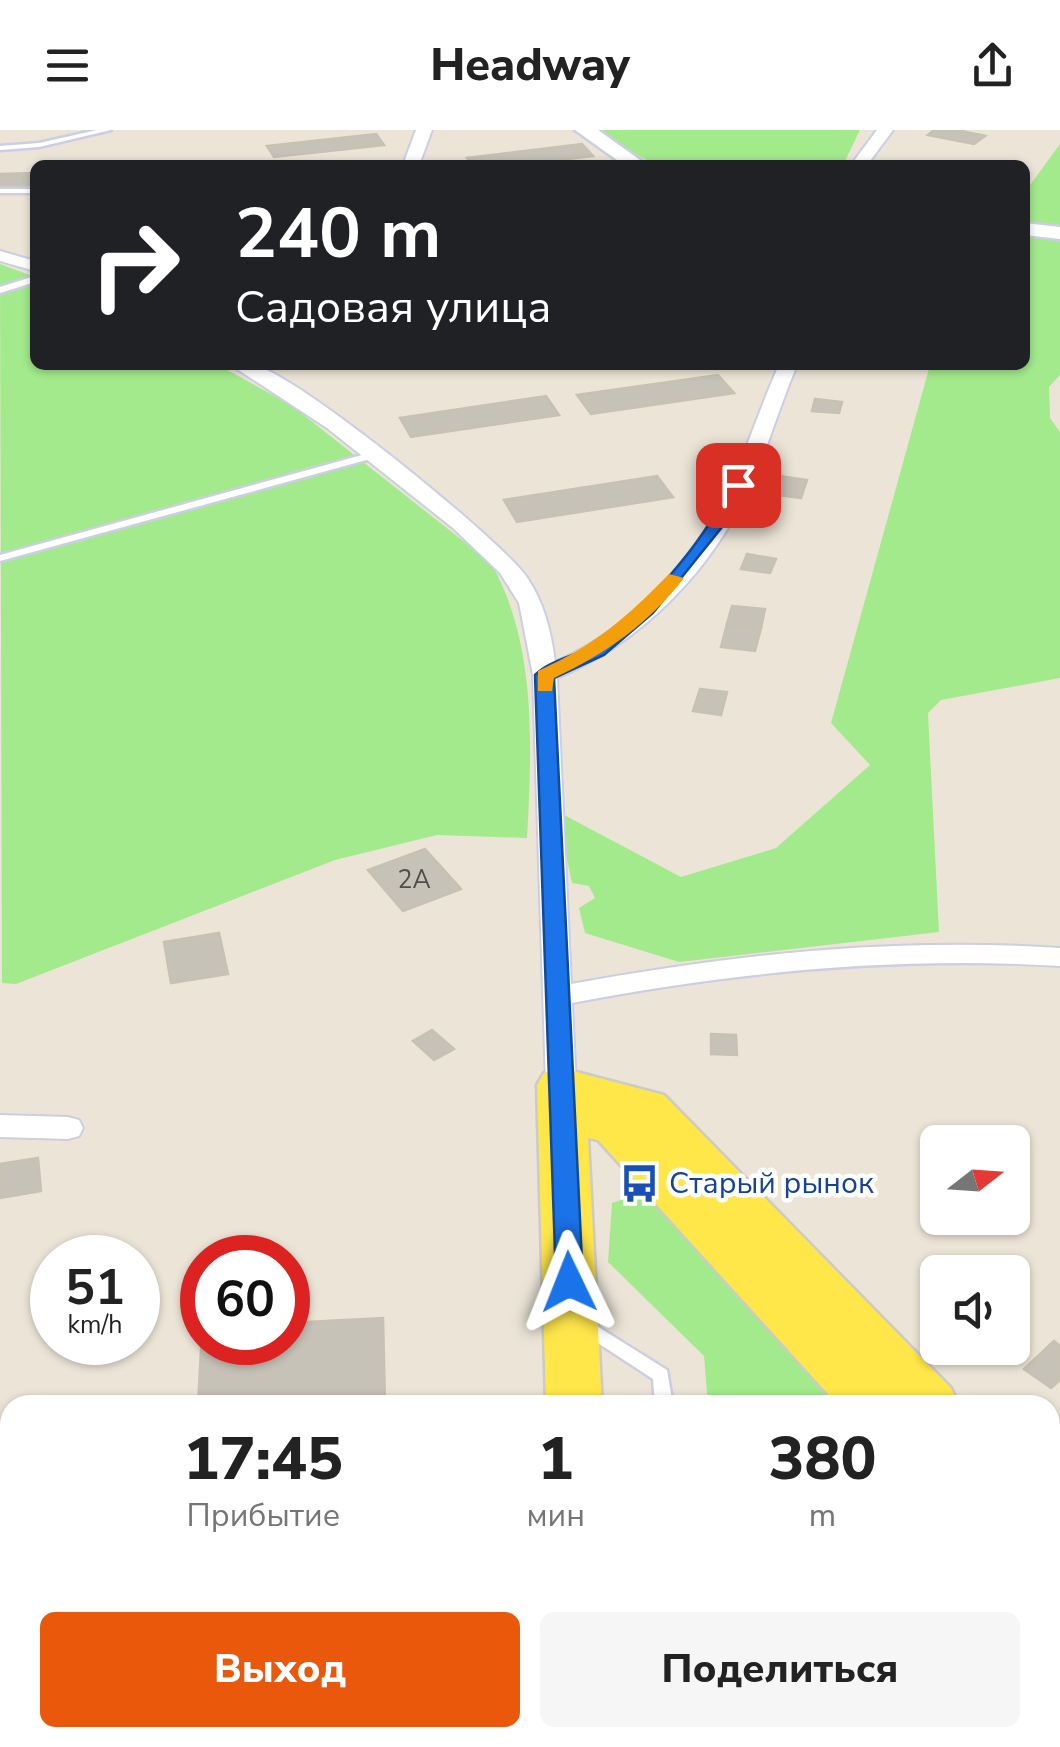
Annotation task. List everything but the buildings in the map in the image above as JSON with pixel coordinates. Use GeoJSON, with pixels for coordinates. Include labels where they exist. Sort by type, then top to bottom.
{"type":"FeatureCollection","features":[{"type":"Feature","properties":{"kind":"main road"},"geometry":{"type":"LineString","coordinates":[[562,1100],[574,1395]]}},
{"type":"Feature","properties":{"kind":"main road"},"geometry":{"type":"LineString","coordinates":[[562,1100],[613,1125],[864,1395]]}},
{"type":"Feature","properties":{"kind":"main road"},"geometry":{"type":"LineString","coordinates":[[562,1100],[647,1108],[921,1395]]}},
{"type":"Feature","properties":{"kind":"street"},"geometry":{"type":"LineString","coordinates":[[413,160],[424,130]]}},
{"type":"Feature","properties":{"kind":"street"},"geometry":{"type":"LineString","coordinates":[[585,130],[630,160]]}},
{"type":"Feature","properties":{"kind":"street"},"geometry":{"type":"LineString","coordinates":[[863,160],[885,130]]}},
{"type":"Feature","properties":{"kind":"street"},"geometry":{"type":"LineString","coordinates":[[1030,230],[1060,233]]}},
{"type":"Feature","properties":{"kind":"street"},"geometry":{"type":"LineString","coordinates":[[0,256],[30,263]]}},
{"type":"Feature","properties":{"kind":"street"},"geometry":{"type":"LineString","coordinates":[[253,370],[373,454],[504,562],[536,617],[544,675],[562,1100]]}},
{"type":"Feature","properties":{"kind":"street"},"geometry":{"type":"LineString","coordinates":[[544,675],[578,663],[630,626],[706,541],[730,506],[786,370]]}},
{"type":"Feature","properties":{"kind":"street"},"geometry":{"type":"LineString","coordinates":[[560,996],[746,966],[944,953],[1060,957]]}},
{"type":"Feature","properties":{"kind":"street"},"geometry":{"type":"LineString","coordinates":[[0,1126],[68,1128]]}},
{"type":"Feature","properties":{"kind":"lane"},"geometry":{"type":"LineString","coordinates":[[0,148],[39,145],[107,130]]}},
{"type":"Feature","properties":{"kind":"lane"},"geometry":{"type":"LineString","coordinates":[[0,190],[30,191]]}},
{"type":"Feature","properties":{"kind":"lane"},"geometry":{"type":"LineString","coordinates":[[0,290],[30,281]]}},
{"type":"Feature","properties":{"kind":"lane"},"geometry":{"type":"LineString","coordinates":[[0,558],[373,454]]}},
{"type":"Feature","properties":{"kind":"lane"},"geometry":{"type":"LineString","coordinates":[[571,1316],[661,1375],[663,1395]]}},
{"type":"Feature","properties":{"kind":"green space"},"geometry":{"type":"Polygon","coordinates":[[[591,130],[860,130],[845,160],[647,160],[591,130]]]}},
{"type":"Feature","properties":{"kind":"green space"},"geometry":{"type":"Polygon","coordinates":[[[1060,144],[1060,375],[1049,387],[1050,418],[1060,432],[1060,678],[941,700],[928,713],[939,932],[679,962],[585,933],[579,908],[595,898],[589,886],[572,883],[564,846],[564,815],[681,877],[776,848],[870,765],[831,723],[929,370],[1030,370],[1030,185],[1060,144]]]}},
{"type":"Feature","properties":{"kind":"green space"},"geometry":{"type":"Polygon","coordinates":[[[0,264],[30,275],[30,370],[227,370],[291,405],[491,563],[517,627],[530,733],[527,838],[437,835],[335,860],[16,984],[2,983],[0,264]]]}},
{"type":"Feature","properties":{"kind":"green space"},"geometry":{"type":"Polygon","coordinates":[[[645,1192],[673,1209],[841,1395],[707,1395],[704,1356],[608,1262],[612,1203],[645,1192]]]}},
{"type":"Feature","properties":{"kind":"slow traffic"},"geometry":{"type":"LineString","coordinates":[[545,687],[544,675],[578,663],[598,650],[630,626],[675,578]]}},
{"type":"Feature","properties":{"kind":"place","name":"Старый рынок"},"geometry":{"type":"Point","coordinates":[639,1183]}},
{"type":"Feature","properties":{"kind":"route"},"geometry":{"type":"LineString","coordinates":[[569,1282],[544,675],[578,663],[598,650],[664,593],[730,506],[738,485]]}}]}
